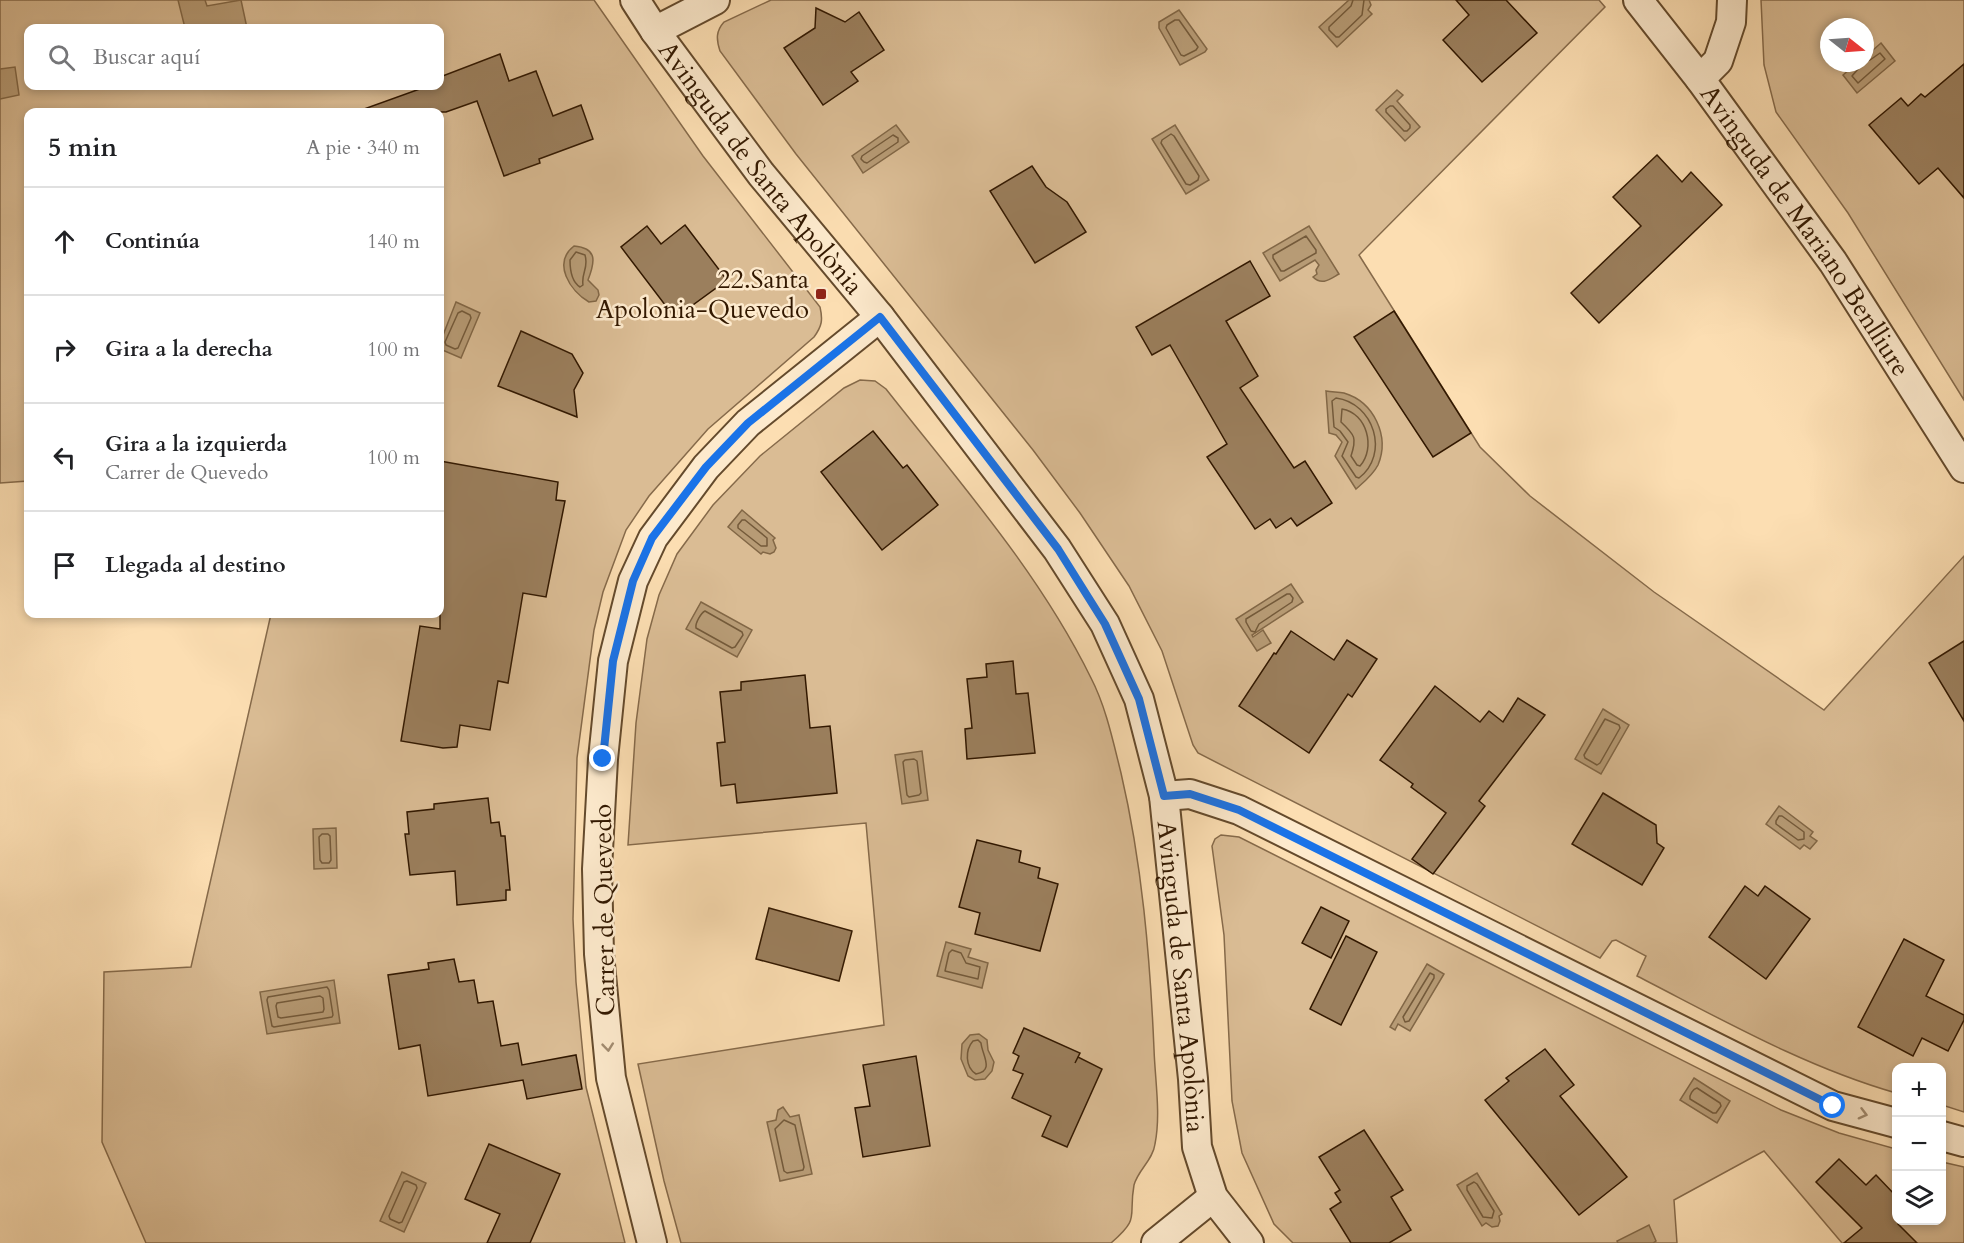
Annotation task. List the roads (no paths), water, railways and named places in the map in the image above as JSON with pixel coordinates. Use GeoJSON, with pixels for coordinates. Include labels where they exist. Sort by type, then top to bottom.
{"type":"FeatureCollection","features":[{"type":"Feature","properties":{"kind":"street","name":"Avinguda de Santa Apolònia"},"geometry":{"type":"LineString","coordinates":[[635,0],[655,31],[761,174],[880,317],[1058,549],[1105,624],[1139,699],[1164,796],[1193,1080],[1197,1147],[1214,1197],[1249,1243]]}},
{"type":"Feature","properties":{"kind":"street"},"geometry":{"type":"LineString","coordinates":[[655,31],[715,0]]}},
{"type":"Feature","properties":{"kind":"street","name":"Avinguda de Mariano Benlliure"},"geometry":{"type":"LineString","coordinates":[[1638,0],[1700,79],[1833,262],[1964,468]]}},
{"type":"Feature","properties":{"kind":"street"},"geometry":{"type":"LineString","coordinates":[[1700,79],[1718,61],[1731,22],[1732,0]]}},
{"type":"Feature","properties":{"kind":"street","name":"Carrer de Quevedo"},"geometry":{"type":"LineString","coordinates":[[652,1243],[611,1078],[599,954],[597,869],[603,759],[613,661],[633,581],[652,538],[706,467],[748,423],[880,317]]}},
{"type":"Feature","properties":{"kind":"street"},"geometry":{"type":"LineString","coordinates":[[1164,796],[1190,794],[1239,810],[1833,1106],[1892,1122]]}},
{"type":"Feature","properties":{"kind":"street"},"geometry":{"type":"LineString","coordinates":[[1946,1137],[1964,1142]]}},
{"type":"Feature","properties":{"kind":"street"},"geometry":{"type":"LineString","coordinates":[[1156,1243],[1214,1197]]}},
{"type":"Feature","properties":{"kind":"water"},"geometry":{"type":"Polygon","coordinates":[[[178,0],[205,0],[207,6],[241,0],[246,24],[184,24],[178,0]]]}},
{"type":"Feature","properties":{"kind":"water"},"geometry":{"type":"Polygon","coordinates":[[[1349,0],[1369,0],[1371,5],[1368,10],[1372,14],[1337,47],[1319,27],[1349,0]]]}},
{"type":"Feature","properties":{"kind":"water"},"geometry":{"type":"Polygon","coordinates":[[[1179,10],[1207,49],[1180,65],[1159,28],[1159,22],[1179,10]]]}},
{"type":"Feature","properties":{"kind":"water"},"geometry":{"type":"Polygon","coordinates":[[[1881,43],[1895,61],[1857,93],[1843,75],[1846,72],[1874,72],[1874,49],[1881,43]]]}},
{"type":"Feature","properties":{"kind":"water"},"geometry":{"type":"Polygon","coordinates":[[[15,67],[19,95],[0,99],[0,69],[15,67]]]}},
{"type":"Feature","properties":{"kind":"water"},"geometry":{"type":"Polygon","coordinates":[[[1397,90],[1403,95],[1397,101],[1420,127],[1405,141],[1376,110],[1397,90]]]}},
{"type":"Feature","properties":{"kind":"water"},"geometry":{"type":"Polygon","coordinates":[[[896,125],[909,142],[863,173],[852,156],[896,125]]]}},
{"type":"Feature","properties":{"kind":"water"},"geometry":{"type":"Polygon","coordinates":[[[1175,125],[1209,180],[1186,194],[1152,139],[1175,125]]]}},
{"type":"Feature","properties":{"kind":"water"},"geometry":{"type":"Polygon","coordinates":[[[1309,226],[1339,274],[1326,281],[1316,280],[1313,277],[1317,274],[1316,270],[1319,265],[1315,260],[1280,281],[1263,253],[1309,226]]]}},
{"type":"Feature","properties":{"kind":"water"},"geometry":{"type":"Polygon","coordinates":[[[574,246],[582,247],[593,257],[588,280],[598,290],[599,295],[596,301],[589,302],[582,297],[566,276],[564,260],[574,246]]]}},
{"type":"Feature","properties":{"kind":"water"},"geometry":{"type":"Polygon","coordinates":[[[456,302],[480,313],[461,358],[444,351],[444,333],[456,302]]]}},
{"type":"Feature","properties":{"kind":"water"},"geometry":{"type":"Polygon","coordinates":[[[1326,391],[1355,397],[1364,404],[1377,422],[1382,443],[1378,465],[1356,489],[1335,456],[1342,442],[1336,435],[1329,433],[1326,391]]]}},
{"type":"Feature","properties":{"kind":"water"},"geometry":{"type":"Polygon","coordinates":[[[742,510],[775,538],[773,540],[776,548],[774,552],[761,554],[728,527],[742,510]]]}},
{"type":"Feature","properties":{"kind":"water"},"geometry":{"type":"Polygon","coordinates":[[[1291,584],[1303,602],[1252,635],[1253,637],[1263,630],[1271,643],[1257,651],[1236,619],[1291,584]]]}},
{"type":"Feature","properties":{"kind":"water"},"geometry":{"type":"Polygon","coordinates":[[[701,602],[752,630],[737,657],[686,629],[701,602]]]}},
{"type":"Feature","properties":{"kind":"water"},"geometry":{"type":"Polygon","coordinates":[[[1603,709],[1629,725],[1601,774],[1575,759],[1603,709]]]}},
{"type":"Feature","properties":{"kind":"water"},"geometry":{"type":"Polygon","coordinates":[[[922,751],[928,800],[902,804],[895,755],[922,751]]]}},
{"type":"Feature","properties":{"kind":"water"},"geometry":{"type":"Polygon","coordinates":[[[1779,806],[1813,832],[1810,836],[1817,841],[1810,849],[1804,845],[1800,849],[1766,824],[1779,806]]]}},
{"type":"Feature","properties":{"kind":"water"},"geometry":{"type":"Polygon","coordinates":[[[336,828],[337,868],[314,869],[313,829],[336,828]]]}},
{"type":"Feature","properties":{"kind":"water"},"geometry":{"type":"Polygon","coordinates":[[[946,942],[971,949],[968,957],[988,963],[982,988],[937,976],[946,942]]]}},
{"type":"Feature","properties":{"kind":"water"},"geometry":{"type":"Polygon","coordinates":[[[1427,964],[1444,974],[1410,1031],[1398,1024],[1395,1030],[1390,1027],[1427,964]]]}},
{"type":"Feature","properties":{"kind":"water"},"geometry":{"type":"Polygon","coordinates":[[[334,980],[340,1023],[267,1034],[260,992],[334,980]]]}},
{"type":"Feature","properties":{"kind":"water"},"geometry":{"type":"Polygon","coordinates":[[[979,1034],[987,1040],[988,1050],[994,1062],[992,1071],[985,1079],[975,1080],[968,1076],[961,1059],[962,1044],[970,1035],[979,1034]]]}},
{"type":"Feature","properties":{"kind":"water"},"geometry":{"type":"Polygon","coordinates":[[[1694,1078],[1730,1101],[1717,1123],[1680,1100],[1694,1078]]]}},
{"type":"Feature","properties":{"kind":"water"},"geometry":{"type":"Polygon","coordinates":[[[783,1107],[790,1117],[799,1115],[812,1174],[780,1181],[767,1122],[776,1120],[778,1110],[783,1107]]]}},
{"type":"Feature","properties":{"kind":"water"},"geometry":{"type":"Polygon","coordinates":[[[402,1172],[426,1183],[404,1232],[380,1221],[402,1172]]]}},
{"type":"Feature","properties":{"kind":"water"},"geometry":{"type":"Polygon","coordinates":[[[1477,1173],[1502,1214],[1499,1216],[1498,1226],[1492,1227],[1486,1223],[1482,1226],[1457,1185],[1477,1173]]]}},
{"type":"Feature","properties":{"kind":"water"},"geometry":{"type":"Polygon","coordinates":[[[1649,1225],[1656,1241],[1653,1243],[1618,1243],[1617,1241],[1649,1225]]]}},
{"type":"Feature","properties":{"kind":"place","name":"22.Santa Apolonia-Quevedo"},"geometry":{"type":"Point","coordinates":[821,294]}}]}
